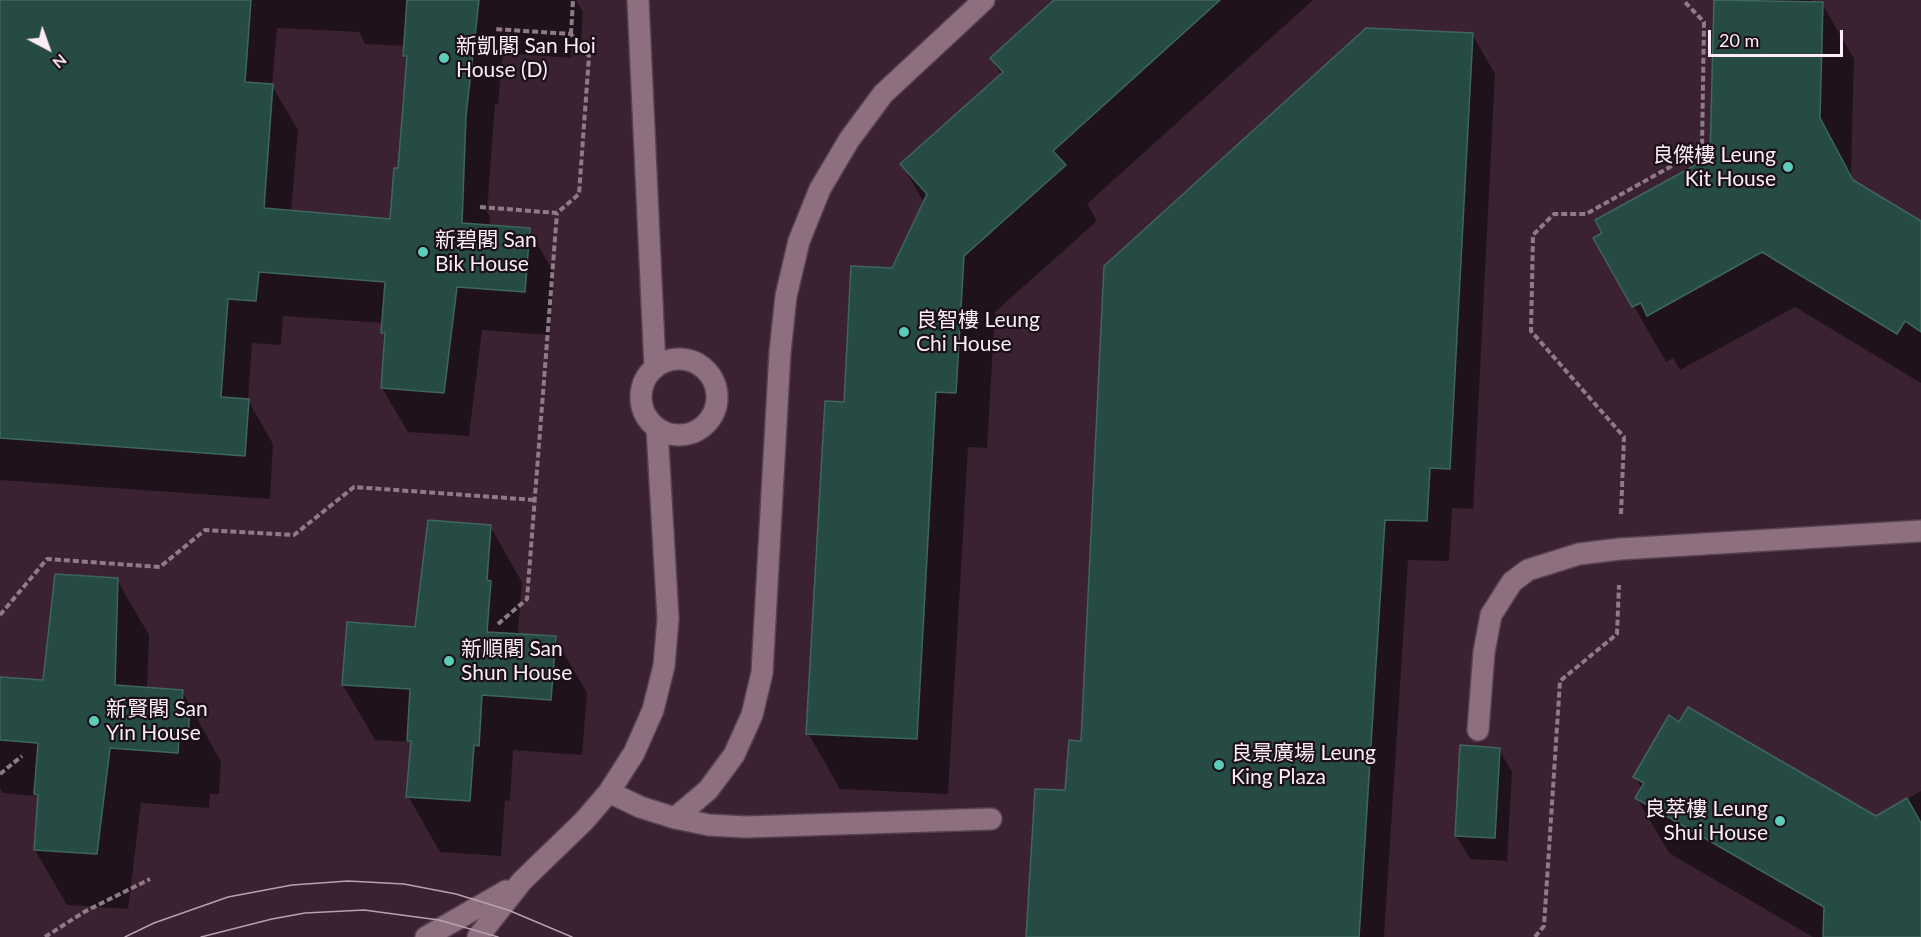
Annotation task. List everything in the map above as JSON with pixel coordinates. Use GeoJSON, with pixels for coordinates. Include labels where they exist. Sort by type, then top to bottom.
{"type":"FeatureCollection","features":[{"type":"Feature","properties":{"kind":"lane"},"geometry":{"type":"LineString","coordinates":[[638,0],[655,368]]}},
{"type":"Feature","properties":{"kind":"lane"},"geometry":{"type":"LineString","coordinates":[[675,818],[708,790],[734,755],[752,716],[762,673],[780,352],[786,296],[799,241],[826,179],[849,140],[883,94],[984,0]]}},
{"type":"Feature","properties":{"kind":"lane"},"geometry":{"type":"LineString","coordinates":[[679,359],[697,364],[712,377],[717,401],[706,424],[695,432],[669,434],[657,429],[648,421],[640,399],[642,387],[655,368],[666,361],[679,359]]}},
{"type":"Feature","properties":{"kind":"lane"},"geometry":{"type":"LineString","coordinates":[[478,937],[522,881],[584,821],[609,792],[634,753],[648,721],[664,666],[668,620],[657,429]]}},
{"type":"Feature","properties":{"kind":"lane"},"geometry":{"type":"LineString","coordinates":[[1478,730],[1484,651],[1489,624],[1500,599],[1512,582],[1528,570],[1579,554],[1620,549],[1921,531]]}},
{"type":"Feature","properties":{"kind":"lane"},"geometry":{"type":"LineString","coordinates":[[609,792],[640,807],[675,818],[709,825],[746,827],[991,819]]}},
{"type":"Feature","properties":{"kind":"lane"},"geometry":{"type":"LineString","coordinates":[[426,937],[522,881]]}},
{"type":"Feature","properties":{"kind":"path"},"geometry":{"type":"LineString","coordinates":[[480,207],[556,213],[579,194],[589,56],[571,34],[573,0]]}},
{"type":"Feature","properties":{"kind":"path"},"geometry":{"type":"LineString","coordinates":[[1535,937],[1544,926],[1560,681],[1617,634],[1624,437],[1532,331],[1533,235],[1554,214],[1586,214],[1702,149],[1704,22],[1683,0]]}},
{"type":"Feature","properties":{"kind":"path"},"geometry":{"type":"LineString","coordinates":[[494,28],[571,34]]}},
{"type":"Feature","properties":{"kind":"path"},"geometry":{"type":"LineString","coordinates":[[498,624],[527,599],[556,213]]}},
{"type":"Feature","properties":{"kind":"path"},"geometry":{"type":"LineString","coordinates":[[0,615],[47,559],[160,567],[205,530],[294,535],[354,487],[535,500]]}},
{"type":"Feature","properties":{"kind":"path"},"geometry":{"type":"LineString","coordinates":[[0,774],[22,756]]}},
{"type":"Feature","properties":{"kind":"path"},"geometry":{"type":"LineString","coordinates":[[45,937],[84,912],[150,879]]}},
{"type":"Feature","properties":{"kind":"building"},"geometry":{"type":"Polygon","coordinates":[[[0,0],[251,0],[245,82],[273,84],[264,208],[390,219],[394,168],[398,168],[407,56],[403,56],[407,0],[479,0],[466,116],[462,223],[530,228],[525,292],[457,287],[444,393],[381,388],[385,333],[381,333],[385,282],[259,272],[256,301],[228,299],[221,397],[249,399],[245,456],[0,438],[0,0]]]}},
{"type":"Feature","properties":{"kind":"building","name":"良智樓 Leung Chi House"},"geometry":{"type":"Polygon","coordinates":[[[1054,0],[1220,0],[1053,151],[1066,165],[964,256],[956,393],[936,392],[917,739],[806,734],[825,401],[844,402],[851,266],[892,268],[927,194],[900,164],[1003,72],[990,58],[1054,0]]]}},
{"type":"Feature","properties":{"kind":"building","name":"良傑樓 Leung Kit House"},"geometry":{"type":"Polygon","coordinates":[[[1714,0],[1823,2],[1820,118],[1853,180],[1921,221],[1921,332],[1905,321],[1897,334],[1762,252],[1647,316],[1641,303],[1632,307],[1593,238],[1602,233],[1595,220],[1710,157],[1714,0]]]}},
{"type":"Feature","properties":{"kind":"building"},"geometry":{"type":"Polygon","coordinates":[[[1366,28],[1473,33],[1450,469],[1430,468],[1427,521],[1385,520],[1359,937],[1026,937],[1035,789],[1065,790],[1069,740],[1081,741],[1104,266],[1366,28]]]}},
{"type":"Feature","properties":{"kind":"building","name":"新順閣 San Shun House"},"geometry":{"type":"Polygon","coordinates":[[[428,520],[491,525],[487,580],[491,581],[487,632],[556,636],[551,700],[482,695],[479,746],[474,745],[470,801],[406,797],[411,741],[407,741],[410,689],[342,685],[347,622],[415,627],[428,520]]]}},
{"type":"Feature","properties":{"kind":"building","name":"新賢閣 San Yin House"},"geometry":{"type":"Polygon","coordinates":[[[55,574],[118,578],[115,685],[183,690],[182,704],[190,705],[188,739],[179,738],[178,753],[110,748],[97,854],[34,850],[38,795],[34,794],[38,743],[0,740],[0,677],[43,680],[55,574]]]}},
{"type":"Feature","properties":{"kind":"building","name":"良萃樓 Leung Shui House"},"geometry":{"type":"Polygon","coordinates":[[[1688,707],[1876,816],[1907,798],[1921,823],[1921,937],[1823,937],[1824,907],[1635,798],[1644,783],[1633,777],[1669,715],[1679,722],[1688,707]]]}},
{"type":"Feature","properties":{"kind":"building"},"geometry":{"type":"Polygon","coordinates":[[[1460,745],[1500,748],[1495,838],[1455,836],[1460,745]]]}},
{"type":"Feature","properties":{"kind":"tram line"},"geometry":{"type":"LineString","coordinates":[[125,937],[154,923],[228,897],[292,885],[348,881],[404,884],[456,894],[508,910],[572,937]]}},
{"type":"Feature","properties":{"kind":"tram line"},"geometry":{"type":"LineString","coordinates":[[201,937],[305,913],[364,910],[439,920],[498,937]]}},
{"type":"Feature","properties":{"kind":"place","name":"新凱閣 San Hoi House (D)"},"geometry":{"type":"Point","coordinates":[444,58]}},
{"type":"Feature","properties":{"kind":"place","name":"良傑樓 Leung Kit House"},"geometry":{"type":"Point","coordinates":[1788,167]}},
{"type":"Feature","properties":{"kind":"place","name":"新碧閣 San Bik House"},"geometry":{"type":"Point","coordinates":[423,252]}},
{"type":"Feature","properties":{"kind":"place","name":"良智樓 Leung Chi House"},"geometry":{"type":"Point","coordinates":[904,332]}},
{"type":"Feature","properties":{"kind":"place","name":"新順閣 San Shun House"},"geometry":{"type":"Point","coordinates":[449,661]}},
{"type":"Feature","properties":{"kind":"place","name":"新賢閣 San Yin House"},"geometry":{"type":"Point","coordinates":[94,721]}},
{"type":"Feature","properties":{"kind":"place","name":"良景廣場 Leung King Plaza"},"geometry":{"type":"Point","coordinates":[1219,765]}},
{"type":"Feature","properties":{"kind":"place","name":"良萃樓 Leung Shui House"},"geometry":{"type":"Point","coordinates":[1780,821]}}]}
